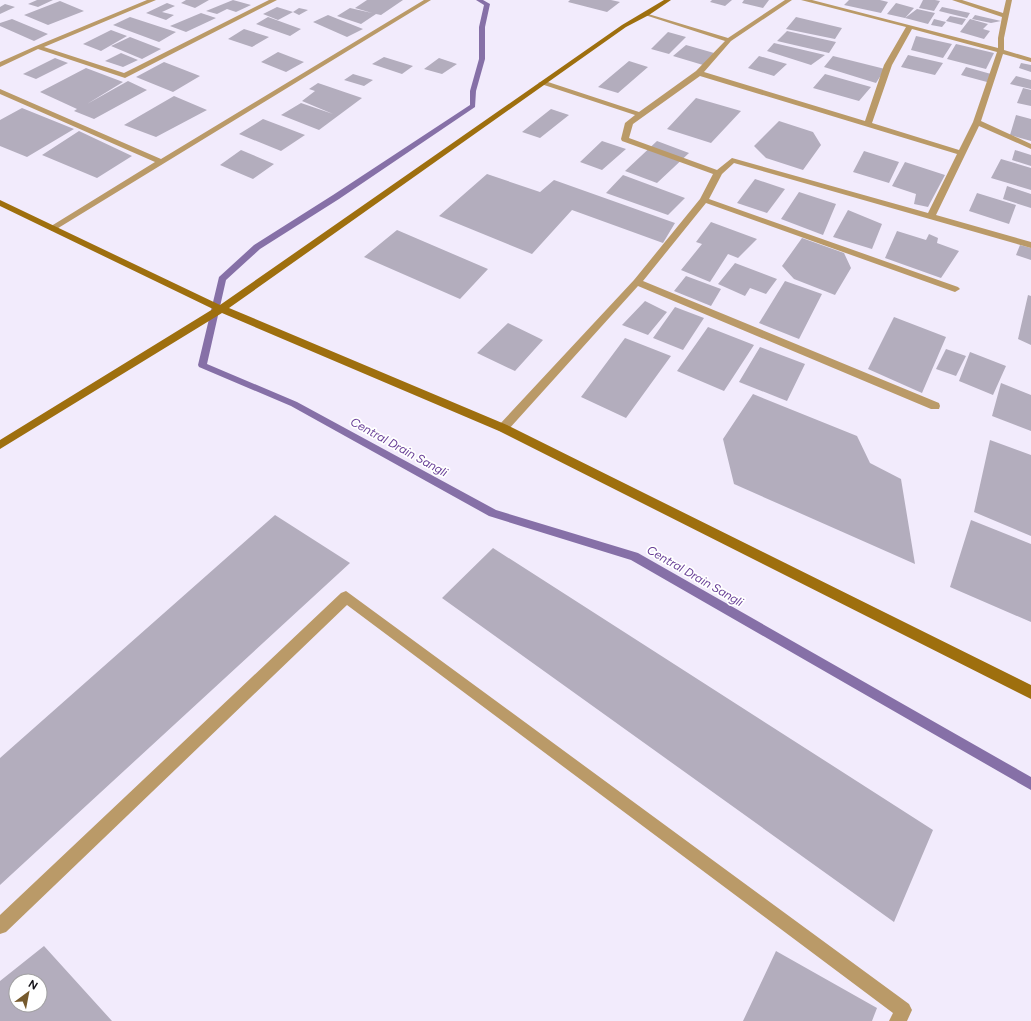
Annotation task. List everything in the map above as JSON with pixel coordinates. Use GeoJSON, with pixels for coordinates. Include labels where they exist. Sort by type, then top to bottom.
{"type":"FeatureCollection","features":[{"type":"Feature","properties":{"kind":"main road"},"geometry":{"type":"LineString","coordinates":[[0,445],[221,309],[624,26],[647,14],[668,0]]}},
{"type":"Feature","properties":{"kind":"main road"},"geometry":{"type":"LineString","coordinates":[[0,203],[221,309],[503,428],[1031,692]]}},
{"type":"Feature","properties":{"kind":"street"},"geometry":{"type":"LineString","coordinates":[[0,65],[38,47],[153,0]]}},
{"type":"Feature","properties":{"kind":"street"},"geometry":{"type":"LineString","coordinates":[[38,47],[125,76],[274,0]]}},
{"type":"Feature","properties":{"kind":"street"},"geometry":{"type":"LineString","coordinates":[[52,228],[428,0]]}},
{"type":"Feature","properties":{"kind":"street"},"geometry":{"type":"LineString","coordinates":[[718,173],[625,139],[629,123],[699,73],[729,40],[789,0]]}},
{"type":"Feature","properties":{"kind":"street"},"geometry":{"type":"LineString","coordinates":[[804,0],[910,26],[1031,60]]}},
{"type":"Feature","properties":{"kind":"street"},"geometry":{"type":"LineString","coordinates":[[955,0],[1004,15]]}},
{"type":"Feature","properties":{"kind":"street"},"geometry":{"type":"LineString","coordinates":[[931,216],[977,122],[1001,51],[1004,15],[1009,0]]}},
{"type":"Feature","properties":{"kind":"street"},"geometry":{"type":"LineString","coordinates":[[647,14],[729,40]]}},
{"type":"Feature","properties":{"kind":"street"},"geometry":{"type":"LineString","coordinates":[[867,125],[888,65],[910,26]]}},
{"type":"Feature","properties":{"kind":"street"},"geometry":{"type":"LineString","coordinates":[[699,73],[962,153]]}},
{"type":"Feature","properties":{"kind":"street"},"geometry":{"type":"LineString","coordinates":[[542,83],[641,115]]}},
{"type":"Feature","properties":{"kind":"street"},"geometry":{"type":"LineString","coordinates":[[0,91],[162,162]]}},
{"type":"Feature","properties":{"kind":"street"},"geometry":{"type":"LineString","coordinates":[[977,122],[1031,147]]}},
{"type":"Feature","properties":{"kind":"street"},"geometry":{"type":"LineString","coordinates":[[503,428],[637,282],[704,200],[718,173],[732,160],[1031,245]]}},
{"type":"Feature","properties":{"kind":"street"},"geometry":{"type":"LineString","coordinates":[[704,200],[955,289]]}},
{"type":"Feature","properties":{"kind":"street"},"geometry":{"type":"LineString","coordinates":[[637,282],[935,406]]}},
{"type":"Feature","properties":{"kind":"street"},"geometry":{"type":"LineString","coordinates":[[0,926],[346,597],[903,1010],[898,1021]]}},
{"type":"Feature","properties":{"kind":"building"},"geometry":{"type":"Polygon","coordinates":[[[37,0],[53,0],[38,7],[28,4],[37,0]]]}},
{"type":"Feature","properties":{"kind":"building"},"geometry":{"type":"Polygon","coordinates":[[[186,0],[209,0],[195,8],[181,3],[186,0]]]}},
{"type":"Feature","properties":{"kind":"building"},"geometry":{"type":"Polygon","coordinates":[[[233,0],[251,5],[236,12],[227,9],[217,14],[206,11],[233,0]]]}},
{"type":"Feature","properties":{"kind":"building"},"geometry":{"type":"Polygon","coordinates":[[[367,0],[403,0],[381,15],[376,14],[361,24],[337,16],[350,8],[372,13],[355,8],[367,0]]]}},
{"type":"Feature","properties":{"kind":"building"},"geometry":{"type":"Polygon","coordinates":[[[570,0],[611,0],[620,2],[607,12],[568,2],[570,0]]]}},
{"type":"Feature","properties":{"kind":"building"},"geometry":{"type":"Polygon","coordinates":[[[712,0],[732,0],[725,6],[710,2],[712,0]]]}},
{"type":"Feature","properties":{"kind":"building"},"geometry":{"type":"Polygon","coordinates":[[[744,0],[769,0],[763,8],[742,3],[744,0]]]}},
{"type":"Feature","properties":{"kind":"building"},"geometry":{"type":"Polygon","coordinates":[[[849,0],[880,0],[888,2],[881,13],[844,5],[849,0]]]}},
{"type":"Feature","properties":{"kind":"building"},"geometry":{"type":"Polygon","coordinates":[[[923,0],[940,1],[934,11],[919,8],[923,0]]]}},
{"type":"Feature","properties":{"kind":"building"},"geometry":{"type":"Polygon","coordinates":[[[60,1],[84,11],[48,25],[24,15],[60,1]]]}},
{"type":"Feature","properties":{"kind":"building"},"geometry":{"type":"Polygon","coordinates":[[[167,3],[175,6],[162,12],[174,15],[166,20],[146,13],[167,3]]]}},
{"type":"Feature","properties":{"kind":"building"},"geometry":{"type":"Polygon","coordinates":[[[896,3],[914,8],[905,18],[887,14],[896,3]]]}},
{"type":"Feature","properties":{"kind":"building"},"geometry":{"type":"Polygon","coordinates":[[[5,4],[15,7],[0,14],[0,7],[5,4]]]}},
{"type":"Feature","properties":{"kind":"building"},"geometry":{"type":"Polygon","coordinates":[[[277,7],[293,12],[278,20],[263,14],[277,7]]]}},
{"type":"Feature","properties":{"kind":"building"},"geometry":{"type":"Polygon","coordinates":[[[942,7],[970,13],[967,18],[939,11],[942,7]]]}},
{"type":"Feature","properties":{"kind":"building"},"geometry":{"type":"Polygon","coordinates":[[[299,8],[308,10],[299,15],[293,12],[299,8]]]}},
{"type":"Feature","properties":{"kind":"building"},"geometry":{"type":"Polygon","coordinates":[[[917,9],[935,13],[928,24],[905,18],[917,9]]]}},
{"type":"Feature","properties":{"kind":"building"},"geometry":{"type":"Polygon","coordinates":[[[201,13],[216,18],[186,32],[170,26],[201,13]]]}},
{"type":"Feature","properties":{"kind":"building"},"geometry":{"type":"Polygon","coordinates":[[[328,15],[363,29],[347,37],[313,22],[328,15]]]}},
{"type":"Feature","properties":{"kind":"building"},"geometry":{"type":"Polygon","coordinates":[[[975,15],[1001,21],[991,23],[972,19],[975,15]]]}},
{"type":"Feature","properties":{"kind":"building"},"geometry":{"type":"Polygon","coordinates":[[[950,16],[966,19],[962,25],[946,21],[950,16]]]}},
{"type":"Feature","properties":{"kind":"building"},"geometry":{"type":"Polygon","coordinates":[[[130,17],[176,32],[159,42],[113,25],[130,17]]]}},
{"type":"Feature","properties":{"kind":"building"},"geometry":{"type":"Polygon","coordinates":[[[268,17],[301,29],[290,36],[256,24],[268,17]]]}},
{"type":"Feature","properties":{"kind":"building"},"geometry":{"type":"Polygon","coordinates":[[[796,17],[842,28],[835,39],[786,29],[796,17]]]}},
{"type":"Feature","properties":{"kind":"building"},"geometry":{"type":"Polygon","coordinates":[[[12,19],[48,34],[34,41],[0,26],[0,23],[12,19]]]}},
{"type":"Feature","properties":{"kind":"building"},"geometry":{"type":"Polygon","coordinates":[[[934,19],[946,22],[942,27],[931,25],[934,19]]]}},
{"type":"Feature","properties":{"kind":"building"},"geometry":{"type":"Polygon","coordinates":[[[970,19],[988,24],[983,29],[990,31],[984,39],[960,32],[970,19]]]}},
{"type":"Feature","properties":{"kind":"building"},"geometry":{"type":"Polygon","coordinates":[[[244,29],[269,37],[252,47],[228,39],[244,29]]]}},
{"type":"Feature","properties":{"kind":"building"},"geometry":{"type":"Polygon","coordinates":[[[111,30],[127,36],[101,51],[83,44],[111,30]]]}},
{"type":"Feature","properties":{"kind":"building"},"geometry":{"type":"Polygon","coordinates":[[[787,31],[836,42],[829,53],[777,41],[787,31]]]}},
{"type":"Feature","properties":{"kind":"building"},"geometry":{"type":"Polygon","coordinates":[[[668,32],[686,37],[669,54],[651,49],[668,32]]]}},
{"type":"Feature","properties":{"kind":"building"},"geometry":{"type":"Polygon","coordinates":[[[916,36],[952,44],[943,58],[911,50],[916,36]]]}},
{"type":"Feature","properties":{"kind":"building"},"geometry":{"type":"Polygon","coordinates":[[[130,37],[161,49],[142,59],[111,46],[130,37]]]}},
{"type":"Feature","properties":{"kind":"building"},"geometry":{"type":"Polygon","coordinates":[[[774,43],[825,55],[811,65],[767,51],[774,43]]]}},
{"type":"Feature","properties":{"kind":"building"},"geometry":{"type":"Polygon","coordinates":[[[956,44],[994,53],[986,69],[947,59],[956,44]]]}},
{"type":"Feature","properties":{"kind":"building"},"geometry":{"type":"Polygon","coordinates":[[[686,45],[714,53],[703,65],[673,56],[686,45]]]}},
{"type":"Feature","properties":{"kind":"building"},"geometry":{"type":"Polygon","coordinates":[[[278,52],[304,62],[286,72],[261,62],[278,52]]]}},
{"type":"Feature","properties":{"kind":"building"},"geometry":{"type":"Polygon","coordinates":[[[121,53],[138,60],[123,67],[105,61],[121,53]]]}},
{"type":"Feature","properties":{"kind":"building"},"geometry":{"type":"Polygon","coordinates":[[[908,55],[943,63],[935,75],[901,67],[908,55]]]}},
{"type":"Feature","properties":{"kind":"building"},"geometry":{"type":"Polygon","coordinates":[[[759,56],[787,64],[774,76],[748,68],[759,56]]]}},
{"type":"Feature","properties":{"kind":"building"},"geometry":{"type":"Polygon","coordinates":[[[833,56],[885,69],[876,83],[824,67],[833,56]]]}},
{"type":"Feature","properties":{"kind":"building"},"geometry":{"type":"Polygon","coordinates":[[[384,57],[413,66],[402,74],[372,64],[384,57]]]}},
{"type":"Feature","properties":{"kind":"building"},"geometry":{"type":"Polygon","coordinates":[[[55,58],[68,63],[36,79],[23,74],[55,58]]]}},
{"type":"Feature","properties":{"kind":"building"},"geometry":{"type":"Polygon","coordinates":[[[439,58],[457,64],[442,74],[424,69],[439,58]]]}},
{"type":"Feature","properties":{"kind":"building"},"geometry":{"type":"Polygon","coordinates":[[[629,61],[648,67],[618,93],[598,87],[629,61]]]}},
{"type":"Feature","properties":{"kind":"building"},"geometry":{"type":"Polygon","coordinates":[[[164,62],[200,76],[173,92],[136,77],[164,62]]]}},
{"type":"Feature","properties":{"kind":"building"},"geometry":{"type":"Polygon","coordinates":[[[1021,63],[1031,65],[1031,72],[1019,68],[1021,63]]]}},
{"type":"Feature","properties":{"kind":"building"},"geometry":{"type":"Polygon","coordinates":[[[966,67],[991,74],[987,82],[961,75],[966,67]]]}},
{"type":"Feature","properties":{"kind":"building"},"geometry":{"type":"Polygon","coordinates":[[[86,68],[123,82],[87,104],[128,81],[147,90],[94,119],[74,111],[77,109],[40,92],[86,68]]]}},
{"type":"Feature","properties":{"kind":"building"},"geometry":{"type":"Polygon","coordinates":[[[353,74],[373,80],[364,86],[344,80],[353,74]]]}},
{"type":"Feature","properties":{"kind":"building"},"geometry":{"type":"Polygon","coordinates":[[[825,74],[871,87],[859,101],[813,88],[825,74]]]}},
{"type":"Feature","properties":{"kind":"building"},"geometry":{"type":"Polygon","coordinates":[[[1016,76],[1031,80],[1031,89],[1010,84],[1016,76]]]}},
{"type":"Feature","properties":{"kind":"building"},"geometry":{"type":"Polygon","coordinates":[[[318,83],[362,98],[319,130],[281,115],[301,103],[333,114],[302,101],[315,91],[309,89],[318,83]]]}},
{"type":"Feature","properties":{"kind":"building"},"geometry":{"type":"Polygon","coordinates":[[[1023,88],[1031,90],[1031,106],[1017,103],[1023,88]]]}},
{"type":"Feature","properties":{"kind":"building"},"geometry":{"type":"Polygon","coordinates":[[[174,96],[207,110],[156,137],[124,125],[174,96]]]}},
{"type":"Feature","properties":{"kind":"building"},"geometry":{"type":"Polygon","coordinates":[[[696,98],[741,111],[711,143],[667,129],[696,98]]]}},
{"type":"Feature","properties":{"kind":"building"},"geometry":{"type":"Polygon","coordinates":[[[22,108],[74,129],[27,157],[0,146],[0,120],[22,108]]]}},
{"type":"Feature","properties":{"kind":"building"},"geometry":{"type":"Polygon","coordinates":[[[551,109],[569,115],[540,138],[522,132],[551,109]]]}},
{"type":"Feature","properties":{"kind":"building"},"geometry":{"type":"Polygon","coordinates":[[[1016,115],[1031,119],[1031,141],[1010,135],[1016,115]]]}},
{"type":"Feature","properties":{"kind":"building"},"geometry":{"type":"Polygon","coordinates":[[[263,119],[305,135],[281,151],[239,134],[263,119]]]}},
{"type":"Feature","properties":{"kind":"building"},"geometry":{"type":"Polygon","coordinates":[[[779,121],[813,132],[821,145],[803,170],[766,158],[754,146],[779,121]]]}},
{"type":"Feature","properties":{"kind":"building"},"geometry":{"type":"Polygon","coordinates":[[[79,131],[132,156],[97,178],[42,155],[79,131]]]}},
{"type":"Feature","properties":{"kind":"building"},"geometry":{"type":"Polygon","coordinates":[[[602,141],[626,149],[602,170],[580,162],[602,141]]]}},
{"type":"Feature","properties":{"kind":"building"},"geometry":{"type":"Polygon","coordinates":[[[657,141],[689,153],[657,183],[625,171],[657,141]]]}},
{"type":"Feature","properties":{"kind":"building"},"geometry":{"type":"Polygon","coordinates":[[[241,150],[274,164],[253,179],[220,165],[241,150]]]}},
{"type":"Feature","properties":{"kind":"building"},"geometry":{"type":"Polygon","coordinates":[[[1015,150],[1031,155],[1031,166],[1012,160],[1015,150]]]}},
{"type":"Feature","properties":{"kind":"building"},"geometry":{"type":"Polygon","coordinates":[[[864,151],[899,162],[889,183],[853,172],[864,151]]]}},
{"type":"Feature","properties":{"kind":"building"},"geometry":{"type":"Polygon","coordinates":[[[1001,159],[1031,168],[1031,190],[991,178],[1001,159]]]}},
{"type":"Feature","properties":{"kind":"building"},"geometry":{"type":"Polygon","coordinates":[[[905,162],[945,175],[928,207],[914,204],[916,194],[892,186],[905,162]]]}},
{"type":"Feature","properties":{"kind":"building"},"geometry":{"type":"Polygon","coordinates":[[[487,174],[540,192],[554,180],[675,223],[663,243],[572,210],[532,254],[439,216],[487,174]]]}},
{"type":"Feature","properties":{"kind":"building"},"geometry":{"type":"Polygon","coordinates":[[[623,175],[685,198],[668,215],[606,193],[623,175]]]}},
{"type":"Feature","properties":{"kind":"building"},"geometry":{"type":"Polygon","coordinates":[[[755,179],[785,189],[767,213],[737,203],[755,179]]]}},
{"type":"Feature","properties":{"kind":"building"},"geometry":{"type":"Polygon","coordinates":[[[1007,186],[1031,194],[1031,208],[1003,199],[1007,186]]]}},
{"type":"Feature","properties":{"kind":"building"},"geometry":{"type":"Polygon","coordinates":[[[799,192],[836,204],[823,235],[781,219],[799,192]]]}},
{"type":"Feature","properties":{"kind":"building"},"geometry":{"type":"Polygon","coordinates":[[[977,193],[1016,205],[1009,224],[969,211],[977,193]]]}},
{"type":"Feature","properties":{"kind":"building"},"geometry":{"type":"Polygon","coordinates":[[[848,210],[882,224],[872,249],[833,237],[848,210]]]}},
{"type":"Feature","properties":{"kind":"building"},"geometry":{"type":"Polygon","coordinates":[[[711,222],[757,239],[738,258],[728,254],[710,282],[681,270],[702,244],[696,242],[711,222]]]}},
{"type":"Feature","properties":{"kind":"building"},"geometry":{"type":"Polygon","coordinates":[[[397,230],[488,269],[460,299],[364,257],[397,230]]]}},
{"type":"Feature","properties":{"kind":"building"},"geometry":{"type":"Polygon","coordinates":[[[897,231],[926,240],[929,234],[938,238],[937,243],[959,251],[941,278],[885,258],[897,231]]]}},
{"type":"Feature","properties":{"kind":"building"},"geometry":{"type":"Polygon","coordinates":[[[802,238],[844,253],[851,268],[835,295],[794,279],[782,266],[802,238]]]}},
{"type":"Feature","properties":{"kind":"building"},"geometry":{"type":"Polygon","coordinates":[[[1020,245],[1031,248],[1031,260],[1016,255],[1020,245]]]}},
{"type":"Feature","properties":{"kind":"building"},"geometry":{"type":"Polygon","coordinates":[[[735,263],[777,279],[766,294],[750,288],[745,296],[718,284],[735,263]]]}},
{"type":"Feature","properties":{"kind":"building"},"geometry":{"type":"Polygon","coordinates":[[[686,276],[721,289],[711,306],[674,291],[686,276]]]}},
{"type":"Feature","properties":{"kind":"building"},"geometry":{"type":"Polygon","coordinates":[[[785,281],[822,294],[799,339],[759,323],[785,281]]]}},
{"type":"Feature","properties":{"kind":"building"},"geometry":{"type":"Polygon","coordinates":[[[1028,295],[1031,296],[1031,345],[1018,339],[1028,295]]]}},
{"type":"Feature","properties":{"kind":"building"},"geometry":{"type":"Polygon","coordinates":[[[645,301],[667,312],[648,335],[622,325],[645,301]]]}},
{"type":"Feature","properties":{"kind":"building"},"geometry":{"type":"Polygon","coordinates":[[[675,307],[704,318],[683,350],[653,338],[675,307]]]}},
{"type":"Feature","properties":{"kind":"building"},"geometry":{"type":"Polygon","coordinates":[[[894,317],[946,337],[922,393],[868,369],[894,317]]]}},
{"type":"Feature","properties":{"kind":"building"},"geometry":{"type":"Polygon","coordinates":[[[508,323],[543,340],[515,371],[477,353],[508,323]]]}},
{"type":"Feature","properties":{"kind":"building"},"geometry":{"type":"Polygon","coordinates":[[[708,327],[754,345],[724,391],[677,371],[708,327]]]}},
{"type":"Feature","properties":{"kind":"building"},"geometry":{"type":"Polygon","coordinates":[[[625,338],[671,356],[626,418],[581,397],[625,338]]]}},
{"type":"Feature","properties":{"kind":"building"},"geometry":{"type":"Polygon","coordinates":[[[760,347],[805,364],[787,401],[739,382],[760,347]]]}},
{"type":"Feature","properties":{"kind":"building"},"geometry":{"type":"Polygon","coordinates":[[[946,349],[966,356],[956,376],[936,369],[946,349]]]}},
{"type":"Feature","properties":{"kind":"building"},"geometry":{"type":"Polygon","coordinates":[[[970,352],[1006,366],[993,395],[959,381],[970,352]]]}},
{"type":"Feature","properties":{"kind":"building"},"geometry":{"type":"Polygon","coordinates":[[[1001,383],[1031,395],[1031,431],[992,416],[1001,383]]]}},
{"type":"Feature","properties":{"kind":"building"},"geometry":{"type":"Polygon","coordinates":[[[753,394],[857,436],[870,463],[901,479],[915,564],[734,484],[723,439],[753,394]]]}},
{"type":"Feature","properties":{"kind":"building"},"geometry":{"type":"Polygon","coordinates":[[[990,440],[1031,455],[1031,536],[974,512],[990,440]]]}},
{"type":"Feature","properties":{"kind":"building"},"geometry":{"type":"Polygon","coordinates":[[[275,515],[350,563],[0,885],[0,758],[275,515]]]}},
{"type":"Feature","properties":{"kind":"building"},"geometry":{"type":"Polygon","coordinates":[[[971,520],[1031,544],[1031,622],[950,587],[971,520]]]}},
{"type":"Feature","properties":{"kind":"building"},"geometry":{"type":"Polygon","coordinates":[[[493,548],[933,830],[894,922],[442,598],[493,548]]]}},
{"type":"Feature","properties":{"kind":"building"},"geometry":{"type":"Polygon","coordinates":[[[44,946],[112,1021],[0,1021],[0,981],[8,975],[8,1013],[48,1013],[48,973],[10,973],[44,946]]]}},
{"type":"Feature","properties":{"kind":"building"},"geometry":{"type":"Polygon","coordinates":[[[776,951],[877,1008],[872,1021],[743,1021],[776,951]]]}},
{"type":"Feature","properties":{"kind":"waterway","name":"Central Drain Sangli"},"geometry":{"type":"LineString","coordinates":[[479,0],[487,4],[482,27],[482,59],[473,91],[473,106],[336,197],[257,247],[222,279],[202,365],[294,404],[493,513],[634,556],[1031,784]]}}]}
